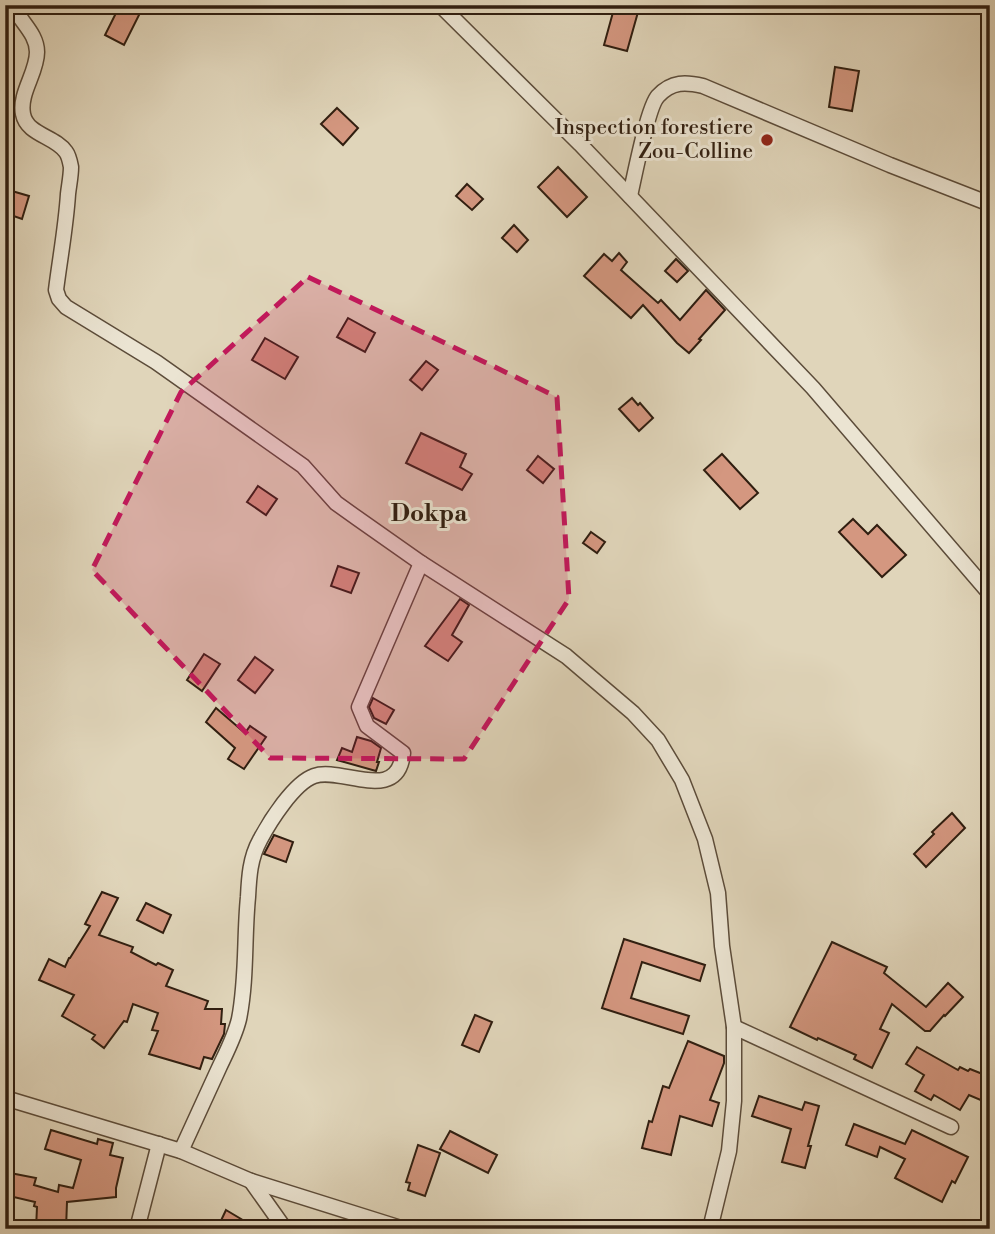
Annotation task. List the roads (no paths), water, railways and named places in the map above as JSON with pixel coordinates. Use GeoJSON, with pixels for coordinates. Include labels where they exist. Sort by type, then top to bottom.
{"type":"FeatureCollection","features":[{"type":"Feature","properties":{"kind":"street"},"geometry":{"type":"LineString","coordinates":[[13,5],[34,38],[37,51],[23,102],[24,120],[29,127],[61,145],[71,166],[56,290],[59,299],[66,307],[156,362],[303,466],[336,503],[421,563],[566,656],[633,713],[658,740],[682,780],[705,839],[718,893],[722,946],[734,1027],[734,1101],[729,1151],[710,1229]]}},
{"type":"Feature","properties":{"kind":"street"},"geometry":{"type":"LineString","coordinates":[[440,5],[580,144],[813,387],[990,594]]}},
{"type":"Feature","properties":{"kind":"street"},"geometry":{"type":"LineString","coordinates":[[630,196],[656,97],[670,86],[687,82],[704,86],[990,204]]}},
{"type":"Feature","properties":{"kind":"street"},"geometry":{"type":"LineString","coordinates":[[181,1151],[239,1021],[250,865],[259,841],[297,787],[313,776],[326,773],[362,780],[382,780],[394,774],[402,762],[403,752],[367,726],[359,706],[421,563]]}},
{"type":"Feature","properties":{"kind":"street"},"geometry":{"type":"LineString","coordinates":[[734,1027],[951,1127]]}},
{"type":"Feature","properties":{"kind":"street"},"geometry":{"type":"LineString","coordinates":[[5,1098],[181,1151],[251,1181],[404,1229]]}},
{"type":"Feature","properties":{"kind":"street"},"geometry":{"type":"LineString","coordinates":[[137,1229],[159,1144]]}},
{"type":"Feature","properties":{"kind":"street"},"geometry":{"type":"LineString","coordinates":[[251,1181],[285,1229]]}},
{"type":"Feature","properties":{"kind":"place","name":"Inspection forestiere Zou-Colline"},"geometry":{"type":"Point","coordinates":[767,140]}},
{"type":"Feature","properties":{"kind":"district","name":"Dokpa"},"geometry":{"type":"Point","coordinates":[429,514]}}]}
